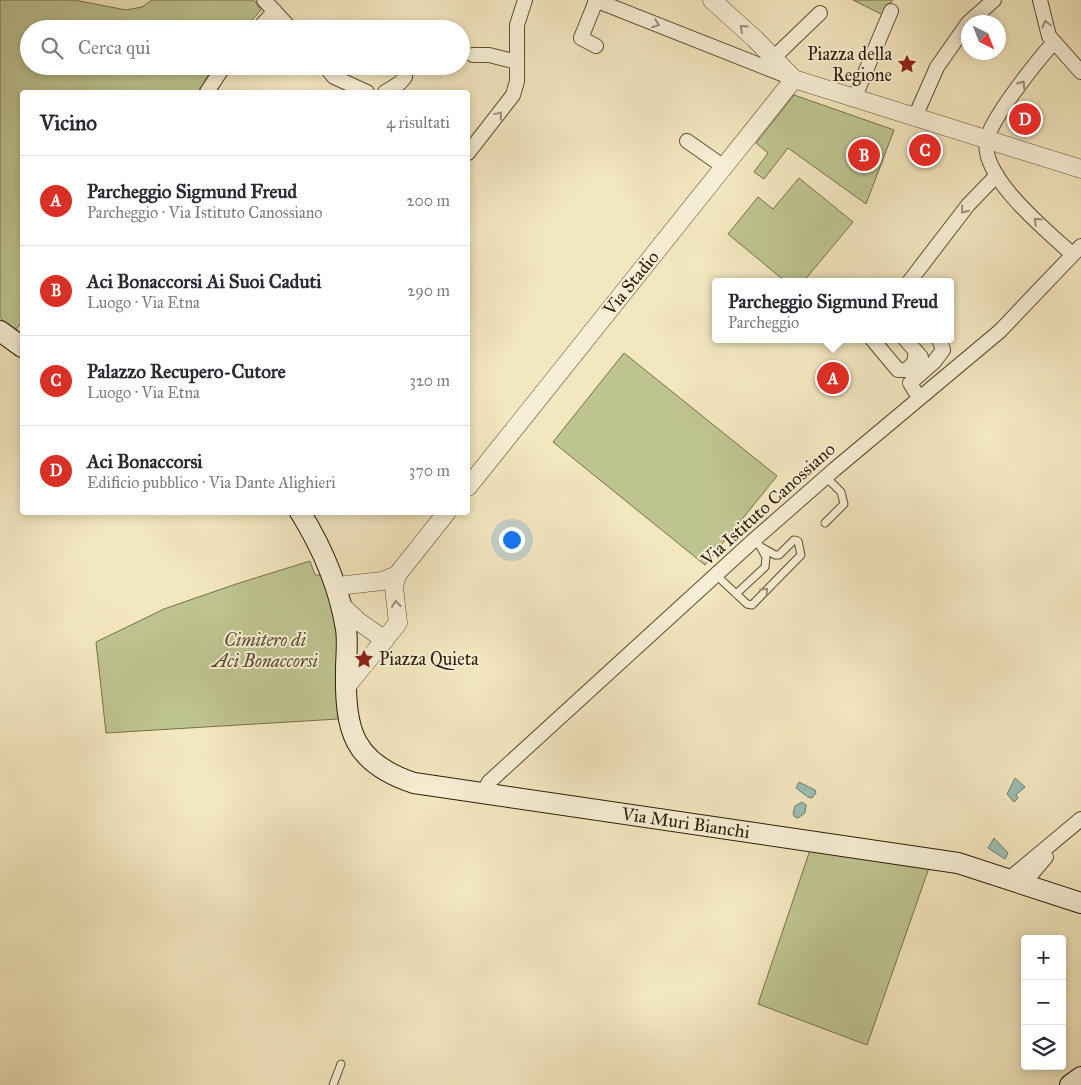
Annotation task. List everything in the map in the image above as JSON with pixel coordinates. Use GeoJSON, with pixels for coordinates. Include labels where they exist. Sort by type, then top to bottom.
{"type":"FeatureCollection","features":[{"type":"Feature","properties":{"kind":"main road"},"geometry":{"type":"LineString","coordinates":[[0,331],[20,346]]}},
{"type":"Feature","properties":{"kind":"main road","name":"Via Muri Bianchi"},"geometry":{"type":"LineString","coordinates":[[301,515],[340,596],[347,632],[346,687],[350,722],[356,742],[372,763],[396,777],[414,783],[482,794],[856,846],[958,863],[1081,902]]}},
{"type":"Feature","properties":{"kind":"main road"},"geometry":{"type":"LineString","coordinates":[[1070,1085],[1081,1077]]}},
{"type":"Feature","properties":{"kind":"street"},"geometry":{"type":"LineString","coordinates":[[470,150],[513,95],[517,81],[517,25],[525,0]]}},
{"type":"Feature","properties":{"kind":"street"},"geometry":{"type":"LineString","coordinates":[[596,46],[581,38],[595,0],[769,61]]}},
{"type":"Feature","properties":{"kind":"street"},"geometry":{"type":"LineString","coordinates":[[712,0],[769,61],[794,79],[1081,169]]}},
{"type":"Feature","properties":{"kind":"street"},"geometry":{"type":"LineString","coordinates":[[978,15],[994,0]]}},
{"type":"Feature","properties":{"kind":"street"},"geometry":{"type":"LineString","coordinates":[[1040,0],[1049,36],[1081,72]]}},
{"type":"Feature","properties":{"kind":"street"},"geometry":{"type":"LineString","coordinates":[[263,20],[271,5],[284,20]]}},
{"type":"Feature","properties":{"kind":"street"},"geometry":{"type":"LineString","coordinates":[[854,99],[891,11]]}},
{"type":"Feature","properties":{"kind":"street"},"geometry":{"type":"LineString","coordinates":[[769,61],[820,14]]}},
{"type":"Feature","properties":{"kind":"street"},"geometry":{"type":"LineString","coordinates":[[915,117],[937,67],[961,34]]}},
{"type":"Feature","properties":{"kind":"street"},"geometry":{"type":"LineString","coordinates":[[1054,42],[1038,60],[1001,112],[987,140],[990,160],[997,175],[1011,196],[1076,250]]}},
{"type":"Feature","properties":{"kind":"street"},"geometry":{"type":"LineString","coordinates":[[473,55],[489,55],[517,62]]}},
{"type":"Feature","properties":{"kind":"street"},"geometry":{"type":"LineString","coordinates":[[208,90],[218,75]]}},
{"type":"Feature","properties":{"kind":"street"},"geometry":{"type":"LineString","coordinates":[[332,75],[363,90]]}},
{"type":"Feature","properties":{"kind":"street"},"geometry":{"type":"LineString","coordinates":[[389,90],[400,83],[405,75]]}},
{"type":"Feature","properties":{"kind":"street","name":"Via Stadio"},"geometry":{"type":"LineString","coordinates":[[470,484],[794,79]]}},
{"type":"Feature","properties":{"kind":"street"},"geometry":{"type":"LineString","coordinates":[[687,141],[724,167]]}},
{"type":"Feature","properties":{"kind":"street"},"geometry":{"type":"LineString","coordinates":[[912,278],[968,205],[997,175]]}},
{"type":"Feature","properties":{"kind":"street","name":"Via Istituto Canossiano"},"geometry":{"type":"LineString","coordinates":[[482,794],[489,782],[716,575],[757,544],[826,477],[1000,331],[1076,250]]}},
{"type":"Feature","properties":{"kind":"street"},"geometry":{"type":"LineString","coordinates":[[875,343],[898,370],[906,370],[921,359],[936,356],[942,350],[940,343]]}},
{"type":"Feature","properties":{"kind":"street"},"geometry":{"type":"LineString","coordinates":[[908,343],[921,359]]}},
{"type":"Feature","properties":{"kind":"street"},"geometry":{"type":"LineString","coordinates":[[919,398],[910,383],[921,359]]}},
{"type":"Feature","properties":{"kind":"street"},"geometry":{"type":"LineString","coordinates":[[346,687],[398,623],[394,587],[397,575],[445,515]]}},
{"type":"Feature","properties":{"kind":"street"},"geometry":{"type":"LineString","coordinates":[[385,640],[358,620],[340,596],[397,575]]}},
{"type":"Feature","properties":{"kind":"street"},"geometry":{"type":"LineString","coordinates":[[1016,882],[1076,824]]}},
{"type":"Feature","properties":{"kind":"lane"},"geometry":{"type":"LineString","coordinates":[[825,523],[844,504],[841,492],[826,477]]}},
{"type":"Feature","properties":{"kind":"lane"},"geometry":{"type":"LineString","coordinates":[[716,575],[748,604],[752,604],[801,555],[798,542],[794,540],[775,555],[757,544]]}},
{"type":"Feature","properties":{"kind":"lane"},"geometry":{"type":"LineString","coordinates":[[736,594],[765,566],[766,557],[757,544]]}},
{"type":"Feature","properties":{"kind":"lane"},"geometry":{"type":"LineString","coordinates":[[333,1085],[341,1064]]}},
{"type":"Feature","properties":{"kind":"green space"},"geometry":{"type":"Polygon","coordinates":[[[0,0],[74,0],[126,10],[142,7],[152,0],[254,0],[261,10],[252,20],[20,20],[20,75],[208,75],[199,90],[20,90],[20,324],[16,330],[0,318],[0,0]]]}},
{"type":"Feature","properties":{"kind":"green space"},"geometry":{"type":"Polygon","coordinates":[[[853,0],[893,0],[885,8],[883,15],[853,0]]]}},
{"type":"Feature","properties":{"kind":"green space"},"geometry":{"type":"Polygon","coordinates":[[[794,95],[894,130],[866,204],[788,148],[764,179],[754,172],[768,153],[756,143],[794,95]]]}},
{"type":"Feature","properties":{"kind":"green space"},"geometry":{"type":"Polygon","coordinates":[[[799,178],[853,222],[806,278],[781,278],[728,234],[758,197],[773,209],[799,178]]]}},
{"type":"Feature","properties":{"kind":"green space"},"geometry":{"type":"Polygon","coordinates":[[[624,353],[777,476],[705,565],[553,442],[624,353]]]}},
{"type":"Feature","properties":{"kind":"green space","name":"Cimitero di Aci Bonaccorsi"},"geometry":{"type":"Polygon","coordinates":[[[310,561],[315,575],[328,580],[337,631],[338,719],[106,733],[96,642],[164,609],[310,561]]]}},
{"type":"Feature","properties":{"kind":"green space"},"geometry":{"type":"Polygon","coordinates":[[[810,850],[930,865],[867,1045],[758,1004],[810,850]]]}},
{"type":"Feature","properties":{"kind":"water"},"geometry":{"type":"Polygon","coordinates":[[[1015,778],[1025,787],[1016,795],[1018,798],[1014,802],[1007,794],[1015,778]]]}},
{"type":"Feature","properties":{"kind":"water"},"geometry":{"type":"Polygon","coordinates":[[[799,782],[815,790],[816,793],[812,798],[796,788],[799,782]]]}},
{"type":"Feature","properties":{"kind":"water"},"geometry":{"type":"Polygon","coordinates":[[[802,802],[806,805],[805,813],[798,818],[795,817],[793,814],[795,806],[802,802]]]}},
{"type":"Feature","properties":{"kind":"water"},"geometry":{"type":"Polygon","coordinates":[[[994,838],[1008,853],[1005,859],[988,848],[994,838]]]}},
{"type":"Feature","properties":{"kind":"place","name":"Piazza della Regione"},"geometry":{"type":"Point","coordinates":[907,64]}},
{"type":"Feature","properties":{"kind":"place","name":"Aci Bonaccorsi"},"geometry":{"type":"Point","coordinates":[1025,119]}},
{"type":"Feature","properties":{"kind":"place","name":"Palazzo Recupero-Cutore"},"geometry":{"type":"Point","coordinates":[925,150]}},
{"type":"Feature","properties":{"kind":"place","name":"Aci Bonaccorsi Ai Suoi Caduti"},"geometry":{"type":"Point","coordinates":[864,155]}},
{"type":"Feature","properties":{"kind":"place","name":"Parcheggio Sigmund Freud"},"geometry":{"type":"Point","coordinates":[833,378]}},
{"type":"Feature","properties":{"kind":"place","name":"Piazza Quieta"},"geometry":{"type":"Point","coordinates":[364,659]}}]}
